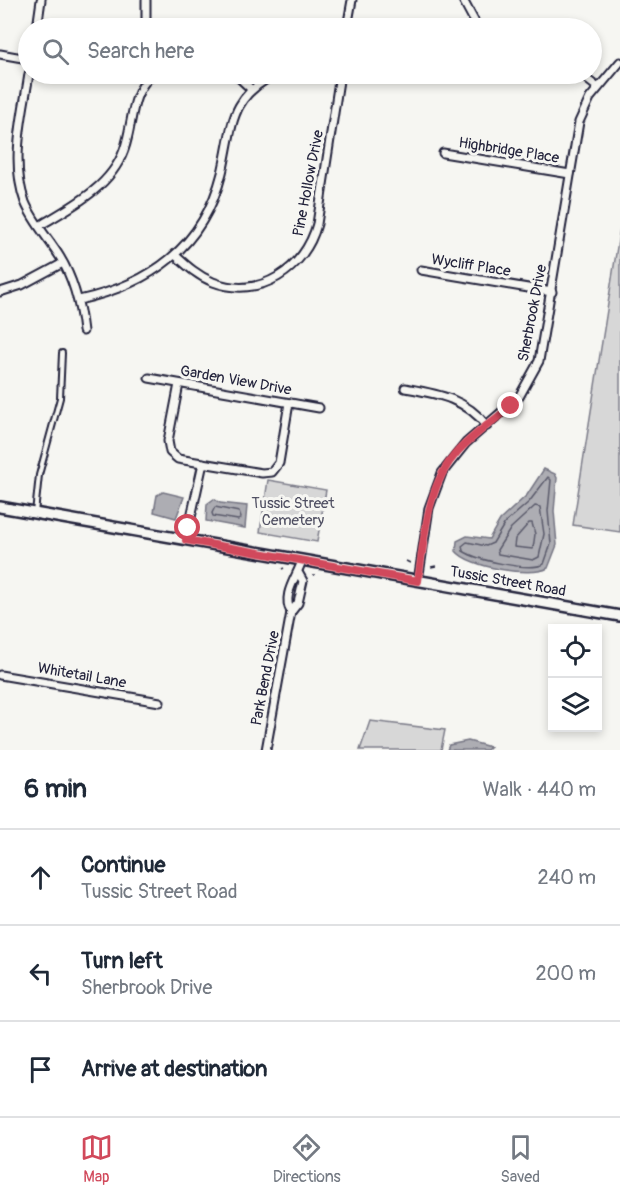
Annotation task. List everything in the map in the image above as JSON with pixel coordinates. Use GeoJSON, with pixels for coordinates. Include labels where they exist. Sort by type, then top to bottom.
{"type":"FeatureCollection","features":[{"type":"Feature","properties":{"kind":"main road","name":"Tussic Street Road"},"geometry":{"type":"LineString","coordinates":[[0,507],[620,616]]}},
{"type":"Feature","properties":{"kind":"street"},"geometry":{"type":"LineString","coordinates":[[38,18],[41,0]]}},
{"type":"Feature","properties":{"kind":"street"},"geometry":{"type":"LineString","coordinates":[[146,0],[146,18]]}},
{"type":"Feature","properties":{"kind":"street"},"geometry":{"type":"LineString","coordinates":[[349,18],[352,0]]}},
{"type":"Feature","properties":{"kind":"street"},"geometry":{"type":"LineString","coordinates":[[463,0],[473,18]]}},
{"type":"Feature","properties":{"kind":"street"},"geometry":{"type":"LineString","coordinates":[[0,54],[18,57]]}},
{"type":"Feature","properties":{"kind":"street","name":"Sherbrook Drive"},"geometry":{"type":"LineString","coordinates":[[602,82],[620,62]]}},
{"type":"Feature","properties":{"kind":"street"},"geometry":{"type":"LineString","coordinates":[[28,84],[18,166],[26,204],[63,263],[79,300],[83,331]]}},
{"type":"Feature","properties":{"kind":"street"},"geometry":{"type":"LineString","coordinates":[[39,226],[89,194],[114,169],[124,149],[135,97],[145,84]]}},
{"type":"Feature","properties":{"kind":"street"},"geometry":{"type":"LineString","coordinates":[[246,84],[251,89]]}},
{"type":"Feature","properties":{"kind":"street"},"geometry":{"type":"LineString","coordinates":[[79,300],[130,285],[175,255],[204,218],[211,205],[222,172],[232,120],[251,89],[259,84]]}},
{"type":"Feature","properties":{"kind":"street","name":"Pine Hollow Drive"},"geometry":{"type":"LineString","coordinates":[[175,255],[203,278],[236,287],[270,281],[297,264],[310,247],[317,224],[338,84]]}},
{"type":"Feature","properties":{"kind":"street"},"geometry":{"type":"LineString","coordinates":[[593,84],[597,87]]}},
{"type":"Feature","properties":{"kind":"street","name":"Sherbrook Drive"},"geometry":{"type":"LineString","coordinates":[[418,581],[429,508],[436,486],[458,451],[515,401],[534,372],[543,347],[579,122],[600,84]]}},
{"type":"Feature","properties":{"kind":"street","name":"Highbridge Place"},"geometry":{"type":"LineString","coordinates":[[443,153],[570,174]]}},
{"type":"Feature","properties":{"kind":"street"},"geometry":{"type":"LineString","coordinates":[[0,291],[22,285],[63,263]]}},
{"type":"Feature","properties":{"kind":"street","name":"Wycliff Place"},"geometry":{"type":"LineString","coordinates":[[421,270],[552,292]]}},
{"type":"Feature","properties":{"kind":"street","name":"Garden View Drive"},"geometry":{"type":"LineString","coordinates":[[149,378],[319,408]]}},
{"type":"Feature","properties":{"kind":"street"},"geometry":{"type":"LineString","coordinates":[[179,384],[168,441],[170,452],[178,459],[262,473],[272,472],[279,463],[289,403]]}},
{"type":"Feature","properties":{"kind":"street"},"geometry":{"type":"LineString","coordinates":[[405,388],[452,398],[472,409],[487,426]]}},
{"type":"Feature","properties":{"kind":"street"},"geometry":{"type":"LineString","coordinates":[[186,540],[203,463]]}},
{"type":"Feature","properties":{"kind":"street","name":"Park Bend Drive"},"geometry":{"type":"LineString","coordinates":[[266,750],[291,612],[298,603],[303,581],[299,574],[302,560]]}},
{"type":"Feature","properties":{"kind":"street","name":"Whitetail Lane"},"geometry":{"type":"LineString","coordinates":[[0,675],[160,702]]}},
{"type":"Feature","properties":{"kind":"lane"},"geometry":{"type":"LineString","coordinates":[[34,513],[41,464],[60,398],[62,353]]}},
{"type":"Feature","properties":{"kind":"path"},"geometry":{"type":"LineString","coordinates":[[406,561],[410,562]]}},
{"type":"Feature","properties":{"kind":"path"},"geometry":{"type":"LineString","coordinates":[[431,567],[436,566]]}},
{"type":"Feature","properties":{"kind":"green space"},"geometry":{"type":"Polygon","coordinates":[[[620,228],[620,532],[573,525],[620,228]]]}},
{"type":"Feature","properties":{"kind":"green space","name":"Tussic Street Cemetery"},"geometry":{"type":"Polygon","coordinates":[[[268,480],[326,490],[317,542],[260,532],[268,480]]]}},
{"type":"Feature","properties":{"kind":"green space"},"geometry":{"type":"Polygon","coordinates":[[[370,721],[445,730],[441,750],[360,750],[370,721]]]}},
{"type":"Feature","properties":{"kind":"water"},"geometry":{"type":"Polygon","coordinates":[[[544,469],[555,474],[557,478],[554,511],[557,545],[548,568],[528,572],[500,569],[473,562],[456,551],[457,541],[467,536],[489,539],[500,520],[527,495],[544,469]]]}},
{"type":"Feature","properties":{"kind":"water"},"geometry":{"type":"Polygon","coordinates":[[[163,492],[184,497],[176,518],[154,512],[157,495],[163,492]]]}},
{"type":"Feature","properties":{"kind":"water"},"geometry":{"type":"Polygon","coordinates":[[[214,499],[220,503],[247,506],[245,528],[206,521],[207,504],[214,499]]]}},
{"type":"Feature","properties":{"kind":"water"},"geometry":{"type":"Polygon","coordinates":[[[468,741],[490,747],[487,750],[447,750],[449,745],[468,741]]]}},
{"type":"Feature","properties":{"kind":"route"},"geometry":{"type":"LineString","coordinates":[[188,528],[186,540],[418,581],[429,508],[442,473],[466,443],[511,406]]}}]}
